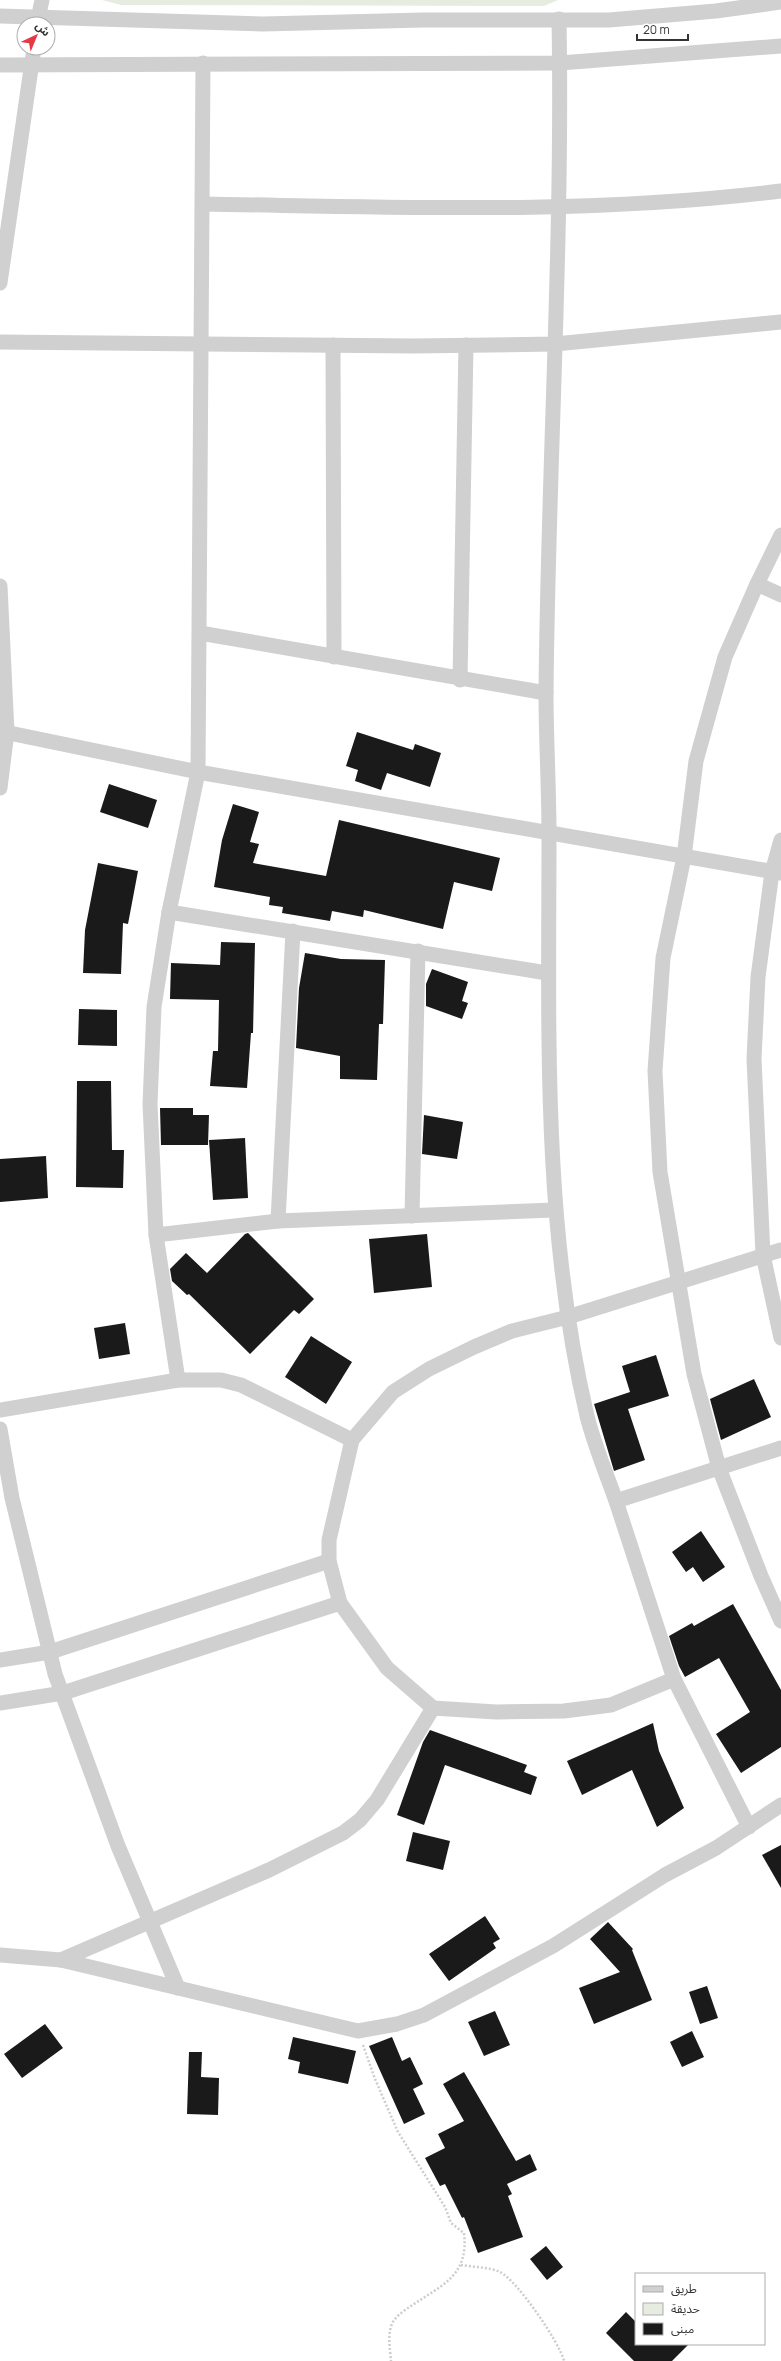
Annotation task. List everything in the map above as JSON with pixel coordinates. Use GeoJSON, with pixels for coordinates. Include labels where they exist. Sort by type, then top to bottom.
{"type":"FeatureCollection","features":[{"type":"Feature","properties":{"kind":"street"},"geometry":{"type":"LineString","coordinates":[[39,16],[42,0]]}},
{"type":"Feature","properties":{"kind":"street"},"geometry":{"type":"LineString","coordinates":[[56,21],[263,24],[559,19],[610,20],[716,11],[781,2]]}},
{"type":"Feature","properties":{"kind":"street"},"geometry":{"type":"LineString","coordinates":[[0,16],[16,18]]}},
{"type":"Feature","properties":{"kind":"street"},"geometry":{"type":"LineString","coordinates":[[559,19],[560,64],[558,208],[546,693],[549,834],[547,973],[554,1210],[568,1317],[588,1418],[674,1679],[749,1827]]}},
{"type":"Feature","properties":{"kind":"street"},"geometry":{"type":"LineString","coordinates":[[0,65],[32,66],[204,62],[560,64],[781,46]]}},
{"type":"Feature","properties":{"kind":"street"},"geometry":{"type":"LineString","coordinates":[[0,283],[33,56]]}},
{"type":"Feature","properties":{"kind":"street"},"geometry":{"type":"LineString","coordinates":[[178,1380],[156,1235],[150,1104],[154,1007],[169,912],[198,772],[204,62]]}},
{"type":"Feature","properties":{"kind":"street"},"geometry":{"type":"LineString","coordinates":[[204,204],[558,208],[747,196],[781,191]]}},
{"type":"Feature","properties":{"kind":"street"},"geometry":{"type":"LineString","coordinates":[[0,342],[333,345],[555,344],[781,322]]}},
{"type":"Feature","properties":{"kind":"street"},"geometry":{"type":"LineString","coordinates":[[333,345],[334,657]]}},
{"type":"Feature","properties":{"kind":"street"},"geometry":{"type":"LineString","coordinates":[[460,680],[466,345]]}},
{"type":"Feature","properties":{"kind":"street"},"geometry":{"type":"LineString","coordinates":[[781,535],[757,584],[725,657],[696,761],[684,857],[663,958],[655,1071],[660,1172],[694,1374],[719,1468],[761,1576],[781,1621]]}},
{"type":"Feature","properties":{"kind":"street"},"geometry":{"type":"LineString","coordinates":[[757,584],[781,595]]}},
{"type":"Feature","properties":{"kind":"street"},"geometry":{"type":"LineString","coordinates":[[0,586],[3,732],[0,788]]}},
{"type":"Feature","properties":{"kind":"street"},"geometry":{"type":"LineString","coordinates":[[200,633],[460,680],[546,693]]}},
{"type":"Feature","properties":{"kind":"street"},"geometry":{"type":"LineString","coordinates":[[3,732],[198,772],[549,834],[777,872]]}},
{"type":"Feature","properties":{"kind":"street"},"geometry":{"type":"LineString","coordinates":[[781,840],[777,872],[758,977],[754,1059],[763,1255],[781,1338]]}},
{"type":"Feature","properties":{"kind":"street"},"geometry":{"type":"LineString","coordinates":[[169,912],[547,973]]}},
{"type":"Feature","properties":{"kind":"street"},"geometry":{"type":"LineString","coordinates":[[278,1221],[293,932]]}},
{"type":"Feature","properties":{"kind":"street"},"geometry":{"type":"LineString","coordinates":[[412,1216],[418,951]]}},
{"type":"Feature","properties":{"kind":"street"},"geometry":{"type":"LineString","coordinates":[[156,1235],[278,1221],[554,1210]]}},
{"type":"Feature","properties":{"kind":"street"},"geometry":{"type":"LineString","coordinates":[[674,1679],[611,1705],[564,1711],[496,1712],[433,1708],[387,1668],[340,1603],[329,1561],[329,1540],[352,1440],[393,1392],[429,1369],[512,1332],[568,1317],[781,1250]]}},
{"type":"Feature","properties":{"kind":"street"},"geometry":{"type":"LineString","coordinates":[[0,1410],[178,1380],[221,1380],[241,1385],[352,1440]]}},
{"type":"Feature","properties":{"kind":"street"},"geometry":{"type":"LineString","coordinates":[[0,1430],[12,1498],[50,1652],[63,1693],[149,1923],[178,1988]]}},
{"type":"Feature","properties":{"kind":"street"},"geometry":{"type":"LineString","coordinates":[[616,1501],[781,1448]]}},
{"type":"Feature","properties":{"kind":"street"},"geometry":{"type":"LineString","coordinates":[[0,1660],[50,1652],[329,1561]]}},
{"type":"Feature","properties":{"kind":"street"},"geometry":{"type":"LineString","coordinates":[[0,1703],[63,1693],[340,1603]]}},
{"type":"Feature","properties":{"kind":"street"},"geometry":{"type":"LineString","coordinates":[[61,1960],[269,1870],[343,1832],[360,1820],[377,1800],[433,1708]]}},
{"type":"Feature","properties":{"kind":"street"},"geometry":{"type":"LineString","coordinates":[[0,1955],[61,1960],[358,2032],[424,2015],[454,2000],[553,1946],[665,1875],[716,1848],[781,1805]]}},
{"type":"Feature","properties":{"kind":"path"},"geometry":{"type":"LineString","coordinates":[[358,2032],[375,2079],[398,2132],[445,2207],[451,2223],[464,2233],[464,2258],[460,2265],[439,2288],[405,2310],[392,2322],[390,2343],[391,2361]]}},
{"type":"Feature","properties":{"kind":"path"},"geometry":{"type":"LineString","coordinates":[[460,2265],[500,2272],[510,2278],[551,2332],[564,2361]]}},
{"type":"Feature","properties":{"kind":"green space"},"geometry":{"type":"Polygon","coordinates":[[[102,0],[558,0],[544,6],[121,5],[102,0]]]}},
{"type":"Feature","properties":{"kind":"building"},"geometry":{"type":"Polygon","coordinates":[[[357,732],[413,750],[415,744],[441,753],[430,787],[387,773],[381,790],[355,781],[358,770],[346,766],[357,732]]]}},
{"type":"Feature","properties":{"kind":"building"},"geometry":{"type":"Polygon","coordinates":[[[109,784],[157,800],[148,828],[100,812],[109,784]]]}},
{"type":"Feature","properties":{"kind":"building"},"geometry":{"type":"Polygon","coordinates":[[[233,804],[259,812],[250,842],[259,844],[253,863],[326,876],[339,820],[500,858],[492,891],[454,882],[443,929],[364,910],[363,917],[332,911],[330,921],[282,913],[283,907],[269,905],[270,897],[214,887],[222,840],[233,804]]]}},
{"type":"Feature","properties":{"kind":"building"},"geometry":{"type":"Polygon","coordinates":[[[98,863],[138,871],[128,924],[123,923],[121,974],[83,973],[85,930],[98,863]]]}},
{"type":"Feature","properties":{"kind":"building"},"geometry":{"type":"Polygon","coordinates":[[[221,942],[255,943],[253,1033],[251,1033],[247,1088],[210,1086],[213,1051],[218,1051],[219,1000],[170,999],[171,963],[220,965],[221,942]]]}},
{"type":"Feature","properties":{"kind":"building"},"geometry":{"type":"Polygon","coordinates":[[[305,953],[341,959],[385,960],[383,1024],[379,1024],[377,1080],[340,1079],[340,1056],[296,1048],[299,988],[305,953]]]}},
{"type":"Feature","properties":{"kind":"building"},"geometry":{"type":"Polygon","coordinates":[[[432,969],[468,982],[462,1001],[468,1003],[462,1019],[426,1006],[426,984],[432,969]]]}},
{"type":"Feature","properties":{"kind":"building"},"geometry":{"type":"Polygon","coordinates":[[[79,1009],[117,1010],[117,1046],[78,1045],[79,1009]]]}},
{"type":"Feature","properties":{"kind":"building"},"geometry":{"type":"Polygon","coordinates":[[[77,1081],[111,1081],[112,1150],[124,1150],[123,1188],[76,1187],[77,1081]]]}},
{"type":"Feature","properties":{"kind":"building"},"geometry":{"type":"Polygon","coordinates":[[[160,1108],[193,1108],[193,1115],[209,1115],[208,1145],[161,1145],[160,1108]]]}},
{"type":"Feature","properties":{"kind":"building"},"geometry":{"type":"Polygon","coordinates":[[[424,1115],[463,1122],[457,1159],[422,1154],[424,1115]]]}},
{"type":"Feature","properties":{"kind":"building"},"geometry":{"type":"Polygon","coordinates":[[[245,1138],[248,1198],[213,1200],[209,1140],[245,1138]]]}},
{"type":"Feature","properties":{"kind":"building"},"geometry":{"type":"Polygon","coordinates":[[[46,1156],[48,1198],[0,1202],[0,1159],[46,1156]]]}},
{"type":"Feature","properties":{"kind":"building"},"geometry":{"type":"Polygon","coordinates":[[[248,1233],[314,1299],[299,1314],[294,1310],[250,1354],[189,1294],[187,1295],[172,1281],[170,1269],[186,1253],[207,1273],[245,1234],[248,1233]]]}},
{"type":"Feature","properties":{"kind":"building"},"geometry":{"type":"Polygon","coordinates":[[[427,1234],[432,1287],[374,1293],[369,1239],[427,1234]]]}},
{"type":"Feature","properties":{"kind":"building"},"geometry":{"type":"Polygon","coordinates":[[[125,1323],[130,1354],[99,1359],[94,1328],[125,1323]]]}},
{"type":"Feature","properties":{"kind":"building"},"geometry":{"type":"Polygon","coordinates":[[[311,1336],[352,1362],[326,1404],[285,1377],[311,1336]]]}},
{"type":"Feature","properties":{"kind":"building"},"geometry":{"type":"Polygon","coordinates":[[[656,1355],[669,1396],[628,1409],[645,1460],[614,1471],[594,1404],[630,1392],[622,1366],[656,1355]]]}},
{"type":"Feature","properties":{"kind":"building"},"geometry":{"type":"Polygon","coordinates":[[[754,1379],[771,1417],[721,1440],[710,1399],[754,1379]]]}},
{"type":"Feature","properties":{"kind":"building"},"geometry":{"type":"Polygon","coordinates":[[[701,1531],[725,1567],[703,1582],[693,1567],[686,1572],[672,1552],[701,1531]]]}},
{"type":"Feature","properties":{"kind":"building"},"geometry":{"type":"Polygon","coordinates":[[[733,1604],[781,1690],[781,1747],[741,1773],[716,1734],[750,1712],[719,1658],[685,1677],[679,1666],[669,1636],[692,1623],[694,1626],[733,1604]]]}},
{"type":"Feature","properties":{"kind":"building"},"geometry":{"type":"Polygon","coordinates":[[[653,1723],[659,1751],[684,1808],[657,1827],[632,1770],[582,1795],[567,1761],[653,1723]]]}},
{"type":"Feature","properties":{"kind":"building"},"geometry":{"type":"Polygon","coordinates":[[[430,1730],[527,1765],[524,1772],[537,1777],[531,1795],[445,1765],[424,1825],[397,1815],[423,1742],[430,1730]]]}},
{"type":"Feature","properties":{"kind":"building"},"geometry":{"type":"Polygon","coordinates":[[[413,1832],[450,1841],[443,1870],[406,1861],[413,1832]]]}},
{"type":"Feature","properties":{"kind":"building"},"geometry":{"type":"Polygon","coordinates":[[[781,1845],[781,1888],[762,1855],[781,1845]]]}},
{"type":"Feature","properties":{"kind":"building"},"geometry":{"type":"Polygon","coordinates":[[[485,1916],[500,1939],[493,1943],[496,1948],[449,1981],[429,1954],[485,1916]]]}},
{"type":"Feature","properties":{"kind":"building"},"geometry":{"type":"Polygon","coordinates":[[[608,1922],[633,1949],[632,1950],[652,2000],[594,2024],[579,1988],[620,1972],[590,1939],[608,1922]]]}},
{"type":"Feature","properties":{"kind":"building"},"geometry":{"type":"Polygon","coordinates":[[[707,1986],[718,2018],[700,2024],[689,1992],[707,1986]]]}},
{"type":"Feature","properties":{"kind":"building"},"geometry":{"type":"Polygon","coordinates":[[[495,2011],[510,2045],[484,2056],[468,2022],[495,2011]]]}},
{"type":"Feature","properties":{"kind":"building"},"geometry":{"type":"Polygon","coordinates":[[[45,2024],[63,2048],[22,2078],[4,2054],[45,2024]]]}},
{"type":"Feature","properties":{"kind":"building"},"geometry":{"type":"Polygon","coordinates":[[[692,2031],[704,2057],[682,2067],[670,2042],[692,2031]]]}},
{"type":"Feature","properties":{"kind":"building"},"geometry":{"type":"Polygon","coordinates":[[[293,2037],[356,2051],[348,2084],[298,2073],[300,2062],[288,2059],[293,2037]]]}},
{"type":"Feature","properties":{"kind":"building"},"geometry":{"type":"Polygon","coordinates":[[[392,2037],[402,2061],[410,2057],[423,2084],[413,2089],[425,2114],[404,2124],[369,2046],[392,2037]]]}},
{"type":"Feature","properties":{"kind":"building"},"geometry":{"type":"Polygon","coordinates":[[[189,2052],[202,2052],[201,2077],[219,2078],[218,2115],[187,2114],[189,2052]]]}},
{"type":"Feature","properties":{"kind":"building"},"geometry":{"type":"Polygon","coordinates":[[[464,2072],[516,2161],[530,2154],[537,2170],[507,2184],[512,2194],[508,2196],[523,2237],[478,2253],[464,2217],[462,2218],[445,2184],[440,2186],[425,2158],[445,2148],[438,2134],[464,2121],[443,2084],[464,2072]]]}},
{"type":"Feature","properties":{"kind":"building"},"geometry":{"type":"Polygon","coordinates":[[[546,2246],[563,2267],[547,2280],[530,2259],[546,2246]]]}},
{"type":"Feature","properties":{"kind":"building"},"geometry":{"type":"Polygon","coordinates":[[[626,2312],[635,2321],[635,2345],[688,2345],[672,2361],[634,2361],[606,2333],[626,2312]]]}}]}
